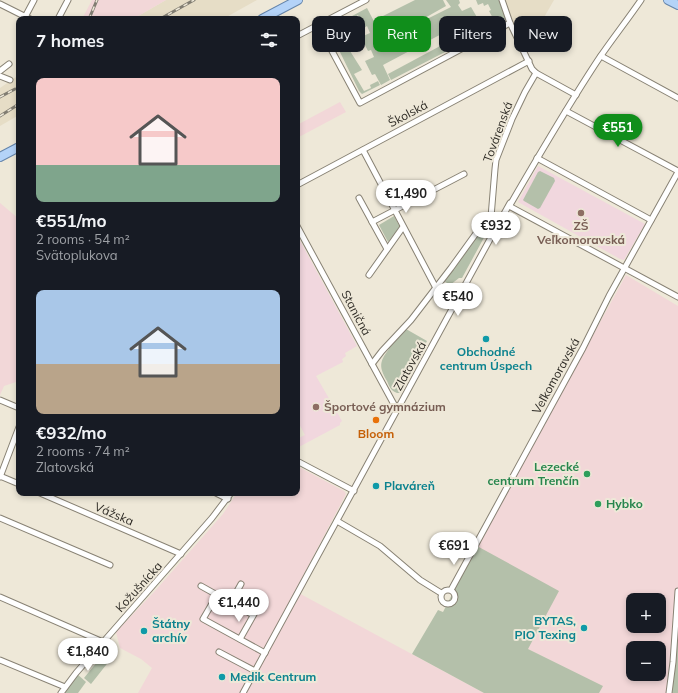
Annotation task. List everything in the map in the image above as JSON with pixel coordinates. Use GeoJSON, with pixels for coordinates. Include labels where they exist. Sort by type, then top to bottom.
{"type":"FeatureCollection","features":[{"type":"Feature","properties":{"kind":"main road"},"geometry":{"type":"LineString","coordinates":[[268,16],[298,0]]}},
{"type":"Feature","properties":{"kind":"main road"},"geometry":{"type":"LineString","coordinates":[[668,0],[678,5]]}},
{"type":"Feature","properties":{"kind":"main road"},"geometry":{"type":"LineString","coordinates":[[0,158],[16,150]]}},
{"type":"Feature","properties":{"kind":"street"},"geometry":{"type":"LineString","coordinates":[[29,16],[34,0]]}},
{"type":"Feature","properties":{"kind":"street"},"geometry":{"type":"LineString","coordinates":[[60,16],[68,0]]}},
{"type":"Feature","properties":{"kind":"street"},"geometry":{"type":"LineString","coordinates":[[335,16],[366,0]]}},
{"type":"Feature","properties":{"kind":"street"},"geometry":{"type":"LineString","coordinates":[[502,0],[510,23],[532,69],[536,73],[576,95]]}},
{"type":"Feature","properties":{"kind":"street","name":"Zlatovská"},"geometry":{"type":"LineString","coordinates":[[243,693],[510,203],[509,206],[537,158],[601,56],[641,0]]}},
{"type":"Feature","properties":{"kind":"street"},"geometry":{"type":"LineString","coordinates":[[0,4],[24,16]]}},
{"type":"Feature","properties":{"kind":"street"},"geometry":{"type":"LineString","coordinates":[[333,52],[360,103],[510,23]]}},
{"type":"Feature","properties":{"kind":"street"},"geometry":{"type":"LineString","coordinates":[[300,34],[312,28]]}},
{"type":"Feature","properties":{"kind":"street"},"geometry":{"type":"LineString","coordinates":[[601,56],[678,98]]}},
{"type":"Feature","properties":{"kind":"street","name":"Školská"},"geometry":{"type":"LineString","coordinates":[[300,183],[529,61]]}},
{"type":"Feature","properties":{"kind":"street"},"geometry":{"type":"LineString","coordinates":[[0,71],[9,64]]}},
{"type":"Feature","properties":{"kind":"street","name":"Továrenská"},"geometry":{"type":"LineString","coordinates":[[372,364],[411,320],[477,232],[491,217],[496,160],[512,119],[536,73]]}},
{"type":"Feature","properties":{"kind":"street"},"geometry":{"type":"LineString","coordinates":[[0,76],[10,80]]}},
{"type":"Feature","properties":{"kind":"street"},"geometry":{"type":"LineString","coordinates":[[566,111],[678,171]]}},
{"type":"Feature","properties":{"kind":"street"},"geometry":{"type":"LineString","coordinates":[[363,150],[436,288]]}},
{"type":"Feature","properties":{"kind":"street"},"geometry":{"type":"LineString","coordinates":[[537,158],[651,220]]}},
{"type":"Feature","properties":{"kind":"street","name":"Veľkomoravská"},"geometry":{"type":"LineString","coordinates":[[451,590],[678,171]]}},
{"type":"Feature","properties":{"kind":"street"},"geometry":{"type":"LineString","coordinates":[[372,222],[464,174]]}},
{"type":"Feature","properties":{"kind":"street"},"geometry":{"type":"LineString","coordinates":[[359,198],[387,249]]}},
{"type":"Feature","properties":{"kind":"street"},"geometry":{"type":"LineString","coordinates":[[509,206],[678,297]]}},
{"type":"Feature","properties":{"kind":"street"},"geometry":{"type":"LineString","coordinates":[[486,223],[495,230]]}},
{"type":"Feature","properties":{"kind":"street"},"geometry":{"type":"LineString","coordinates":[[369,275],[403,227]]}},
{"type":"Feature","properties":{"kind":"street","name":"Staničná"},"geometry":{"type":"LineString","coordinates":[[300,232],[397,410]]}},
{"type":"Feature","properties":{"kind":"street"},"geometry":{"type":"LineString","coordinates":[[0,400],[16,407]]}},
{"type":"Feature","properties":{"kind":"street"},"geometry":{"type":"LineString","coordinates":[[16,435],[0,476],[16,483]]}},
{"type":"Feature","properties":{"kind":"street"},"geometry":{"type":"LineString","coordinates":[[300,463],[354,491]]}},
{"type":"Feature","properties":{"kind":"street","name":"Vážska"},"geometry":{"type":"LineString","coordinates":[[47,496],[181,554]]}},
{"type":"Feature","properties":{"kind":"street"},"geometry":{"type":"LineString","coordinates":[[223,496],[228,498]]}},
{"type":"Feature","properties":{"kind":"street","name":"Kožušnícka"},"geometry":{"type":"LineString","coordinates":[[61,693],[102,642],[181,554],[228,498]]}},
{"type":"Feature","properties":{"kind":"street"},"geometry":{"type":"LineString","coordinates":[[0,518],[110,565]]}},
{"type":"Feature","properties":{"kind":"street"},"geometry":{"type":"LineString","coordinates":[[337,521],[380,546],[420,580],[441,593]]}},
{"type":"Feature","properties":{"kind":"street"},"geometry":{"type":"LineString","coordinates":[[231,602],[241,584]]}},
{"type":"Feature","properties":{"kind":"street"},"geometry":{"type":"LineString","coordinates":[[201,586],[253,615]]}},
{"type":"Feature","properties":{"kind":"street"},"geometry":{"type":"LineString","coordinates":[[444,590],[451,590],[454,593],[455,598],[453,602],[449,604],[442,602],[440,598],[441,593],[444,590]]}},
{"type":"Feature","properties":{"kind":"street"},"geometry":{"type":"LineString","coordinates":[[669,693],[673,662],[678,591]]}},
{"type":"Feature","properties":{"kind":"street"},"geometry":{"type":"LineString","coordinates":[[241,608],[250,594]]}},
{"type":"Feature","properties":{"kind":"street"},"geometry":{"type":"LineString","coordinates":[[217,595],[203,620],[265,653]]}},
{"type":"Feature","properties":{"kind":"street"},"geometry":{"type":"LineString","coordinates":[[0,596],[102,642]]}},
{"type":"Feature","properties":{"kind":"street"},"geometry":{"type":"LineString","coordinates":[[240,639],[262,600]]}},
{"type":"Feature","properties":{"kind":"street"},"geometry":{"type":"LineString","coordinates":[[219,652],[255,672]]}},
{"type":"Feature","properties":{"kind":"street"},"geometry":{"type":"LineString","coordinates":[[0,660],[65,687]]}},
{"type":"Feature","properties":{"kind":"shaded area"},"geometry":{"type":"Polygon","coordinates":[[[92,0],[166,0],[138,16],[84,16],[92,0]]]}},
{"type":"Feature","properties":{"kind":"shaded area"},"geometry":{"type":"Polygon","coordinates":[[[166,0],[257,0],[228,16],[138,16],[166,0]]]}},
{"type":"Feature","properties":{"kind":"shaded area"},"geometry":{"type":"Polygon","coordinates":[[[505,0],[554,0],[545,16],[514,16],[514,28],[505,0]]]}},
{"type":"Feature","properties":{"kind":"shaded area"},"geometry":{"type":"Polygon","coordinates":[[[16,77],[16,117],[0,126],[0,88],[16,77]]]}},
{"type":"Feature","properties":{"kind":"shaded area"},"geometry":{"type":"Polygon","coordinates":[[[340,102],[346,112],[300,136],[300,123],[340,102]]]}},
{"type":"Feature","properties":{"kind":"shaded area","name":"ZŠ Veľkomoravská"},"geometry":{"type":"Polygon","coordinates":[[[538,166],[645,224],[624,260],[518,202],[538,166]]]}},
{"type":"Feature","properties":{"kind":"shaded area"},"geometry":{"type":"Polygon","coordinates":[[[0,203],[16,216],[16,382],[4,386],[0,395],[0,203]]]}},
{"type":"Feature","properties":{"kind":"shaded area"},"geometry":{"type":"Polygon","coordinates":[[[300,241],[357,346],[345,353],[346,356],[342,359],[343,362],[316,376],[342,421],[340,425],[300,446],[300,438],[305,435],[300,426],[300,241]]]}},
{"type":"Feature","properties":{"kind":"shaded area"},"geometry":{"type":"Polygon","coordinates":[[[626,275],[678,306],[678,632],[672,693],[599,693],[602,686],[528,649],[477,546],[626,275]]]}},
{"type":"Feature","properties":{"kind":"shaded area"},"geometry":{"type":"Polygon","coordinates":[[[300,468],[344,491],[346,494],[295,591],[484,693],[138,693],[152,668],[141,659],[120,648],[116,632],[154,592],[223,514],[235,496],[300,496],[300,468]]]}},
{"type":"Feature","properties":{"kind":"green space"},"geometry":{"type":"Polygon","coordinates":[[[415,0],[443,0],[446,6],[428,16],[383,16],[415,0]]]}},
{"type":"Feature","properties":{"kind":"green space"},"geometry":{"type":"Polygon","coordinates":[[[446,0],[459,0],[460,3],[458,5],[462,11],[471,7],[476,16],[439,16],[439,35],[431,40],[431,17],[451,7],[446,0]]]}},
{"type":"Feature","properties":{"kind":"green space"},"geometry":{"type":"Polygon","coordinates":[[[476,0],[500,0],[505,16],[492,16],[488,4],[484,6],[483,3],[478,5],[476,0]]]}},
{"type":"Feature","properties":{"kind":"green space"},"geometry":{"type":"Polygon","coordinates":[[[367,8],[373,19],[373,52],[408,52],[383,65],[390,80],[381,85],[375,74],[372,75],[365,61],[374,57],[371,50],[368,51],[365,45],[365,35],[370,33],[367,26],[365,27],[365,16],[352,16],[367,8]]]}},
{"type":"Feature","properties":{"kind":"green space"},"geometry":{"type":"Polygon","coordinates":[[[439,47],[439,52],[445,52],[391,80],[388,74],[439,47]]]}},
{"type":"Feature","properties":{"kind":"green space"},"geometry":{"type":"Polygon","coordinates":[[[340,52],[351,52],[362,70],[354,74],[364,91],[371,88],[370,85],[378,81],[380,85],[362,94],[359,91],[340,52]]]}},
{"type":"Feature","properties":{"kind":"green space"},"geometry":{"type":"Polygon","coordinates":[[[540,171],[554,178],[555,181],[538,209],[523,200],[538,172],[540,171]]]}},
{"type":"Feature","properties":{"kind":"green space"},"geometry":{"type":"Polygon","coordinates":[[[394,216],[400,227],[388,242],[379,225],[394,216]]]}},
{"type":"Feature","properties":{"kind":"green space"},"geometry":{"type":"Polygon","coordinates":[[[485,229],[487,232],[462,278],[459,278],[450,285],[444,281],[481,231],[485,229]]]}},
{"type":"Feature","properties":{"kind":"green space"},"geometry":{"type":"Polygon","coordinates":[[[406,329],[427,341],[400,393],[397,393],[389,386],[381,365],[389,347],[406,329]]]}},
{"type":"Feature","properties":{"kind":"green space"},"geometry":{"type":"Polygon","coordinates":[[[477,546],[559,591],[528,649],[603,686],[599,693],[484,693],[412,654],[438,610],[443,612],[477,546]]]}},
{"type":"Feature","properties":{"kind":"green space"},"geometry":{"type":"Polygon","coordinates":[[[678,632],[678,693],[672,693],[678,632]]]}},
{"type":"Feature","properties":{"kind":"green space"},"geometry":{"type":"Polygon","coordinates":[[[103,644],[108,646],[110,660],[91,684],[84,678],[102,656],[97,651],[103,644]]]}},
{"type":"Feature","properties":{"kind":"green space"},"geometry":{"type":"Polygon","coordinates":[[[76,673],[86,682],[78,693],[60,693],[76,673]]]}},
{"type":"Feature","properties":{"kind":"railway"},"geometry":{"type":"LineString","coordinates":[[90,16],[97,0]]}},
{"type":"Feature","properties":{"kind":"railway"},"geometry":{"type":"LineString","coordinates":[[165,16],[194,0]]}},
{"type":"Feature","properties":{"kind":"railway"},"geometry":{"type":"LineString","coordinates":[[0,97],[15,89]]}},
{"type":"Feature","properties":{"kind":"railway"},"geometry":{"type":"LineString","coordinates":[[0,116],[16,106]]}},
{"type":"Feature","properties":{"kind":"place","name":"ZŠ Veľkomoravská"},"geometry":{"type":"Point","coordinates":[581,213]}},
{"type":"Feature","properties":{"kind":"place","name":"Obchodné centrum Úspech"},"geometry":{"type":"Point","coordinates":[486,339]}},
{"type":"Feature","properties":{"kind":"place","name":"Športové gymnázium"},"geometry":{"type":"Point","coordinates":[316,407]}},
{"type":"Feature","properties":{"kind":"place","name":"Bloom"},"geometry":{"type":"Point","coordinates":[376,420]}},
{"type":"Feature","properties":{"kind":"place","name":"Lezecké centrum Trenčín"},"geometry":{"type":"Point","coordinates":[587,474]}},
{"type":"Feature","properties":{"kind":"place","name":"Plaváreň"},"geometry":{"type":"Point","coordinates":[376,486]}},
{"type":"Feature","properties":{"kind":"place","name":"Hybko"},"geometry":{"type":"Point","coordinates":[598,504]}},
{"type":"Feature","properties":{"kind":"place","name":"BYTAS, PIO Texing"},"geometry":{"type":"Point","coordinates":[584,628]}},
{"type":"Feature","properties":{"kind":"place","name":"Štátny archív"},"geometry":{"type":"Point","coordinates":[144,631]}},
{"type":"Feature","properties":{"kind":"place","name":"Medik Centrum"},"geometry":{"type":"Point","coordinates":[222,677]}}]}
